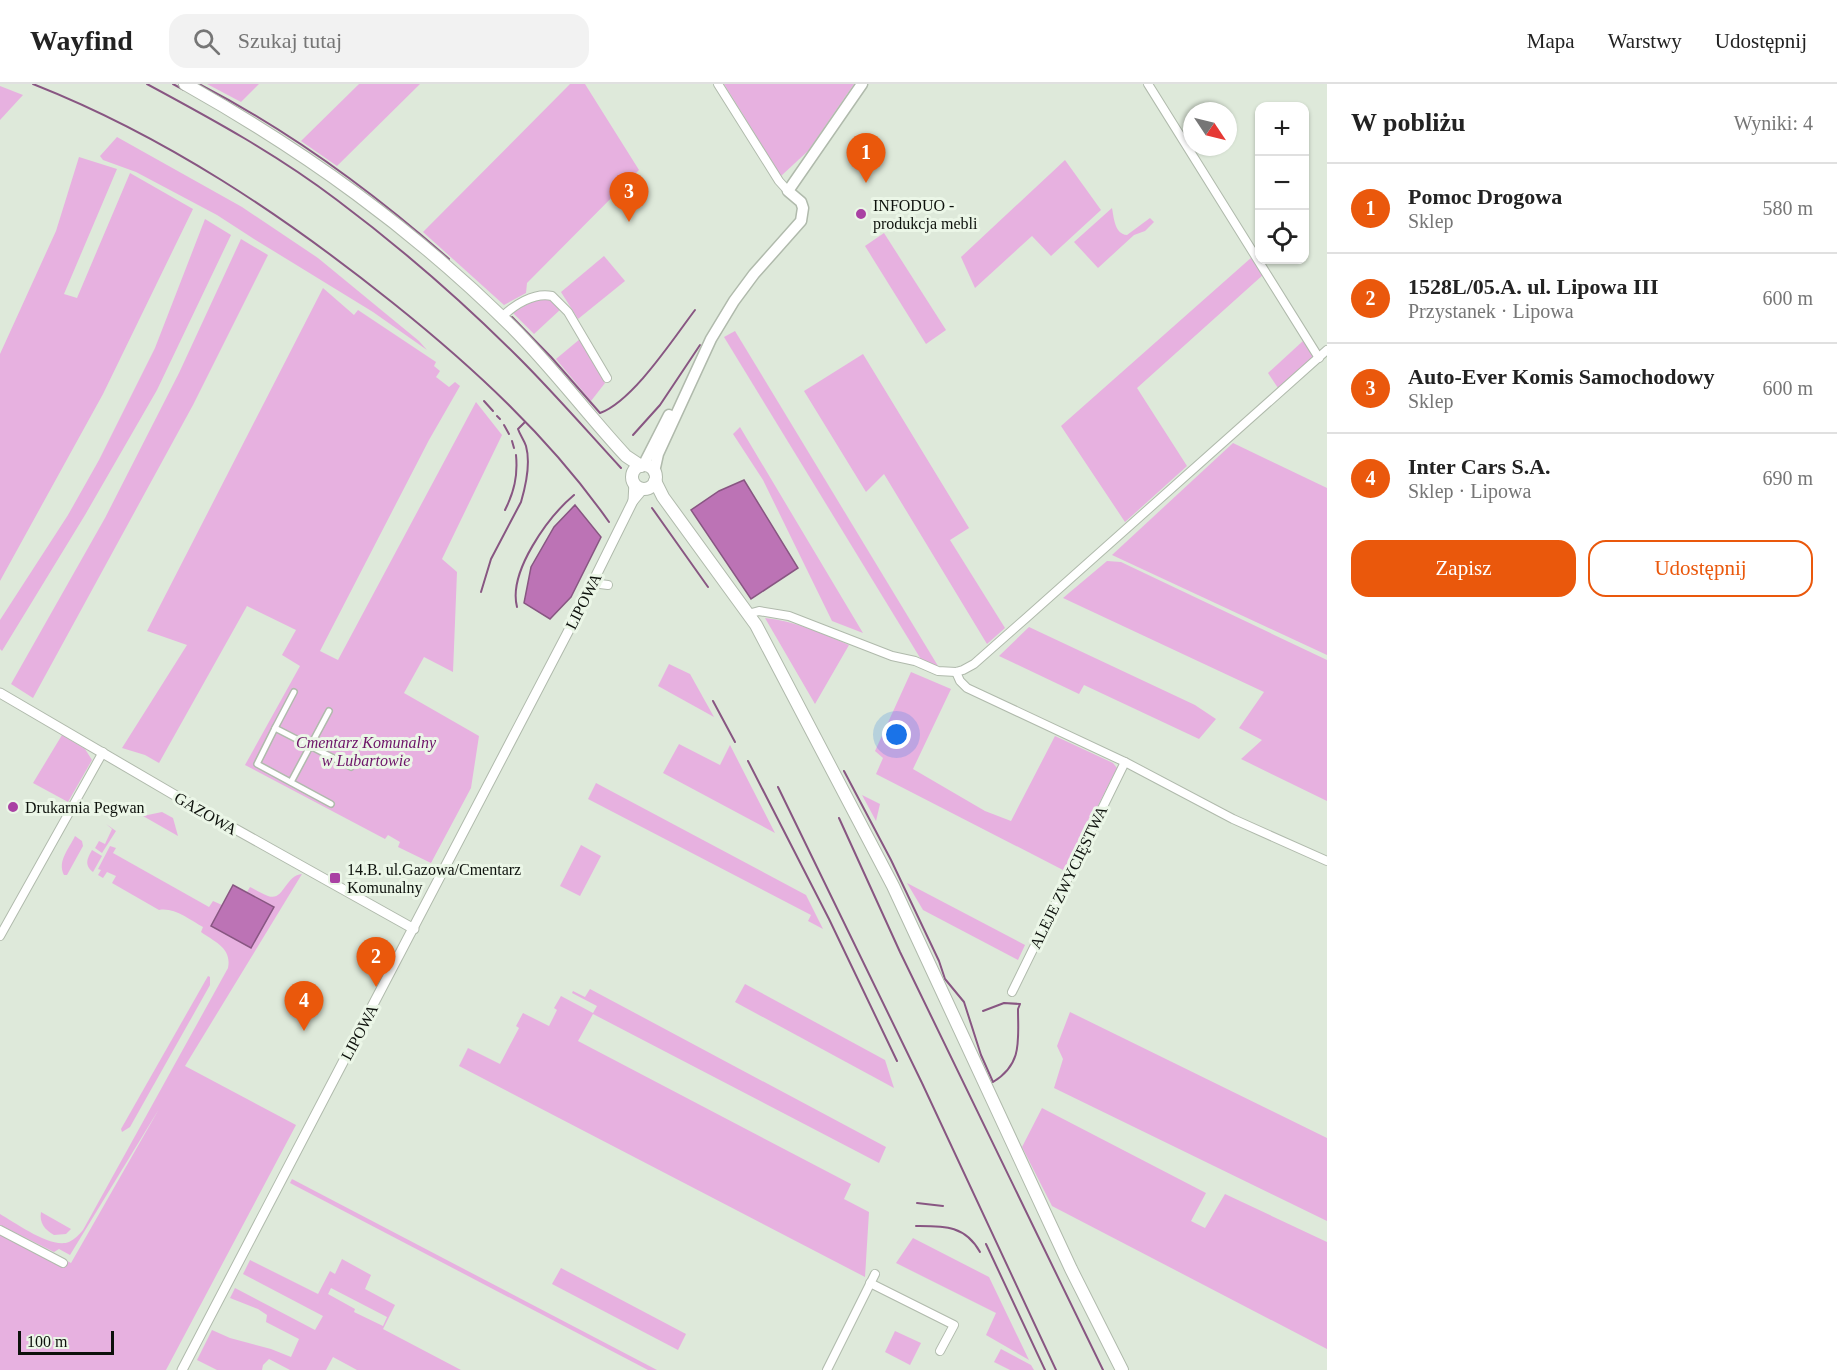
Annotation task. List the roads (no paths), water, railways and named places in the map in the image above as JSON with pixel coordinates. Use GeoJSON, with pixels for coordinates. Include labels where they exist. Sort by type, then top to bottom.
{"type":"FeatureCollection","features":[{"type":"Feature","properties":{"kind":"highway"},"geometry":{"type":"LineString","coordinates":[[185,84],[286,144],[355,192],[421,245],[501,317],[541,358],[663,498],[748,614],[756,625],[893,886],[1060,1247],[1122,1370]]}},
{"type":"Feature","properties":{"kind":"main road"},"geometry":{"type":"LineString","coordinates":[[788,191],[862,84]]}},
{"type":"Feature","properties":{"kind":"main road","name":"LIPOWA"},"geometry":{"type":"LineString","coordinates":[[644,477],[658,454],[711,339],[734,301],[754,274],[801,221],[803,215],[801,202],[788,191]]}},
{"type":"Feature","properties":{"kind":"street"},"geometry":{"type":"LineString","coordinates":[[718,84],[779,181],[788,191]]}},
{"type":"Feature","properties":{"kind":"street"},"geometry":{"type":"LineString","coordinates":[[1148,84],[1319,358]]}},
{"type":"Feature","properties":{"kind":"street"},"geometry":{"type":"LineString","coordinates":[[501,317],[539,294],[552,296],[568,312],[607,378]]}},
{"type":"Feature","properties":{"kind":"street"},"geometry":{"type":"LineString","coordinates":[[748,614],[759,611],[789,616],[892,656],[915,661],[938,671],[956,672],[974,664],[1327,350]]}},
{"type":"Feature","properties":{"kind":"street","name":"LIPOWA"},"geometry":{"type":"LineString","coordinates":[[182,1370],[570,628],[644,477]]}},
{"type":"Feature","properties":{"kind":"street"},"geometry":{"type":"LineString","coordinates":[[956,672],[960,681],[967,688],[1125,762],[1233,819],[1327,861]]}},
{"type":"Feature","properties":{"kind":"street"},"geometry":{"type":"LineString","coordinates":[[294,692],[257,764],[331,804]]}},
{"type":"Feature","properties":{"kind":"street","name":"GAZOWA"},"geometry":{"type":"LineString","coordinates":[[0,693],[178,797],[414,929]]}},
{"type":"Feature","properties":{"kind":"street"},"geometry":{"type":"LineString","coordinates":[[291,782],[329,711]]}},
{"type":"Feature","properties":{"kind":"street"},"geometry":{"type":"LineString","coordinates":[[275,728],[351,767]]}},
{"type":"Feature","properties":{"kind":"street"},"geometry":{"type":"LineString","coordinates":[[0,936],[103,752]]}},
{"type":"Feature","properties":{"kind":"street","name":"ALEJE ZWYCIĘSTWA"},"geometry":{"type":"LineString","coordinates":[[1012,992],[1125,762]]}},
{"type":"Feature","properties":{"kind":"street"},"geometry":{"type":"LineString","coordinates":[[0,1230],[63,1263]]}},
{"type":"Feature","properties":{"kind":"street"},"geometry":{"type":"LineString","coordinates":[[827,1370],[875,1274]]}},
{"type":"Feature","properties":{"kind":"street"},"geometry":{"type":"LineString","coordinates":[[870,1283],[954,1325],[940,1351]]}},
{"type":"Feature","properties":{"kind":"waterway"},"geometry":{"type":"LineString","coordinates":[[33,84],[82,105],[176,153],[266,209],[351,270],[452,352],[509,405],[562,461],[609,522]]}},
{"type":"Feature","properties":{"kind":"waterway"},"geometry":{"type":"LineString","coordinates":[[147,84],[220,124],[292,168],[384,237],[431,276],[497,337],[545,385],[621,468]]}},
{"type":"Feature","properties":{"kind":"waterway"},"geometry":{"type":"LineString","coordinates":[[173,84],[184,90]]}},
{"type":"Feature","properties":{"kind":"waterway"},"geometry":{"type":"LineString","coordinates":[[199,84],[298,142],[360,186],[449,259]]}},
{"type":"Feature","properties":{"kind":"waterway"},"geometry":{"type":"LineString","coordinates":[[512,317],[600,413],[613,406],[639,383],[695,310]]}},
{"type":"Feature","properties":{"kind":"waterway"},"geometry":{"type":"LineString","coordinates":[[633,435],[660,405],[700,345]]}},
{"type":"Feature","properties":{"kind":"waterway"},"geometry":{"type":"LineString","coordinates":[[484,401],[493,411]]}},
{"type":"Feature","properties":{"kind":"waterway"},"geometry":{"type":"LineString","coordinates":[[497,416],[500,419]]}},
{"type":"Feature","properties":{"kind":"waterway"},"geometry":{"type":"LineString","coordinates":[[481,592],[491,559],[523,495],[528,460],[526,446],[518,429],[525,422]]}},
{"type":"Feature","properties":{"kind":"waterway"},"geometry":{"type":"LineString","coordinates":[[504,425],[509,434]]}},
{"type":"Feature","properties":{"kind":"waterway"},"geometry":{"type":"LineString","coordinates":[[512,441],[514,448]]}},
{"type":"Feature","properties":{"kind":"waterway"},"geometry":{"type":"LineString","coordinates":[[505,510],[515,484],[516,455]]}},
{"type":"Feature","properties":{"kind":"waterway"},"geometry":{"type":"LineString","coordinates":[[517,607],[518,578],[532,546],[553,517],[574,495]]}},
{"type":"Feature","properties":{"kind":"waterway"},"geometry":{"type":"LineString","coordinates":[[652,508],[708,587]]}},
{"type":"Feature","properties":{"kind":"waterway"},"geometry":{"type":"LineString","coordinates":[[713,701],[735,742]]}},
{"type":"Feature","properties":{"kind":"waterway"},"geometry":{"type":"LineString","coordinates":[[748,761],[829,919],[897,1061]]}},
{"type":"Feature","properties":{"kind":"waterway"},"geometry":{"type":"LineString","coordinates":[[844,771],[891,860],[939,961],[945,979],[964,1002],[981,1055],[993,1082],[1003,1075],[1014,1059],[1018,1041],[1020,1004],[1004,1003],[983,1011]]}},
{"type":"Feature","properties":{"kind":"waterway"},"geometry":{"type":"LineString","coordinates":[[778,787],[922,1083],[1056,1370]]}},
{"type":"Feature","properties":{"kind":"waterway"},"geometry":{"type":"LineString","coordinates":[[839,818],[900,952],[1103,1370]]}},
{"type":"Feature","properties":{"kind":"waterway"},"geometry":{"type":"LineString","coordinates":[[917,1203],[943,1206]]}},
{"type":"Feature","properties":{"kind":"waterway"},"geometry":{"type":"LineString","coordinates":[[916,1226],[945,1227],[961,1232],[974,1243],[980,1252]]}},
{"type":"Feature","properties":{"kind":"waterway"},"geometry":{"type":"LineString","coordinates":[[986,1244],[1045,1370]]}},
{"type":"Feature","properties":{"kind":"place","name":"Pomoc Drogowa"},"geometry":{"type":"Point","coordinates":[866,183]}},
{"type":"Feature","properties":{"kind":"place","name":"INFODUO - produkcja mebli"},"geometry":{"type":"Point","coordinates":[861,214]}},
{"type":"Feature","properties":{"kind":"place","name":"Auto-Ever Komis Samochodowy"},"geometry":{"type":"Point","coordinates":[629,222]}},
{"type":"Feature","properties":{"kind":"place","name":"Drukarnia Pegwan"},"geometry":{"type":"Point","coordinates":[13,807]}},
{"type":"Feature","properties":{"kind":"place","name":"14.B. ul.Gazowa/Cmentarz Komunalny"},"geometry":{"type":"Point","coordinates":[335,878]}},
{"type":"Feature","properties":{"kind":"place","name":"1528L/05.A. ul. Lipowa III"},"geometry":{"type":"Point","coordinates":[376,987]}},
{"type":"Feature","properties":{"kind":"place","name":"Inter Cars S.A."},"geometry":{"type":"Point","coordinates":[304,1031]}},
{"type":"Feature","properties":{"kind":"park label","name":"Cmentarz Komunalny w Lubartowie"},"geometry":{"type":"Point","coordinates":[366,751]}}]}
